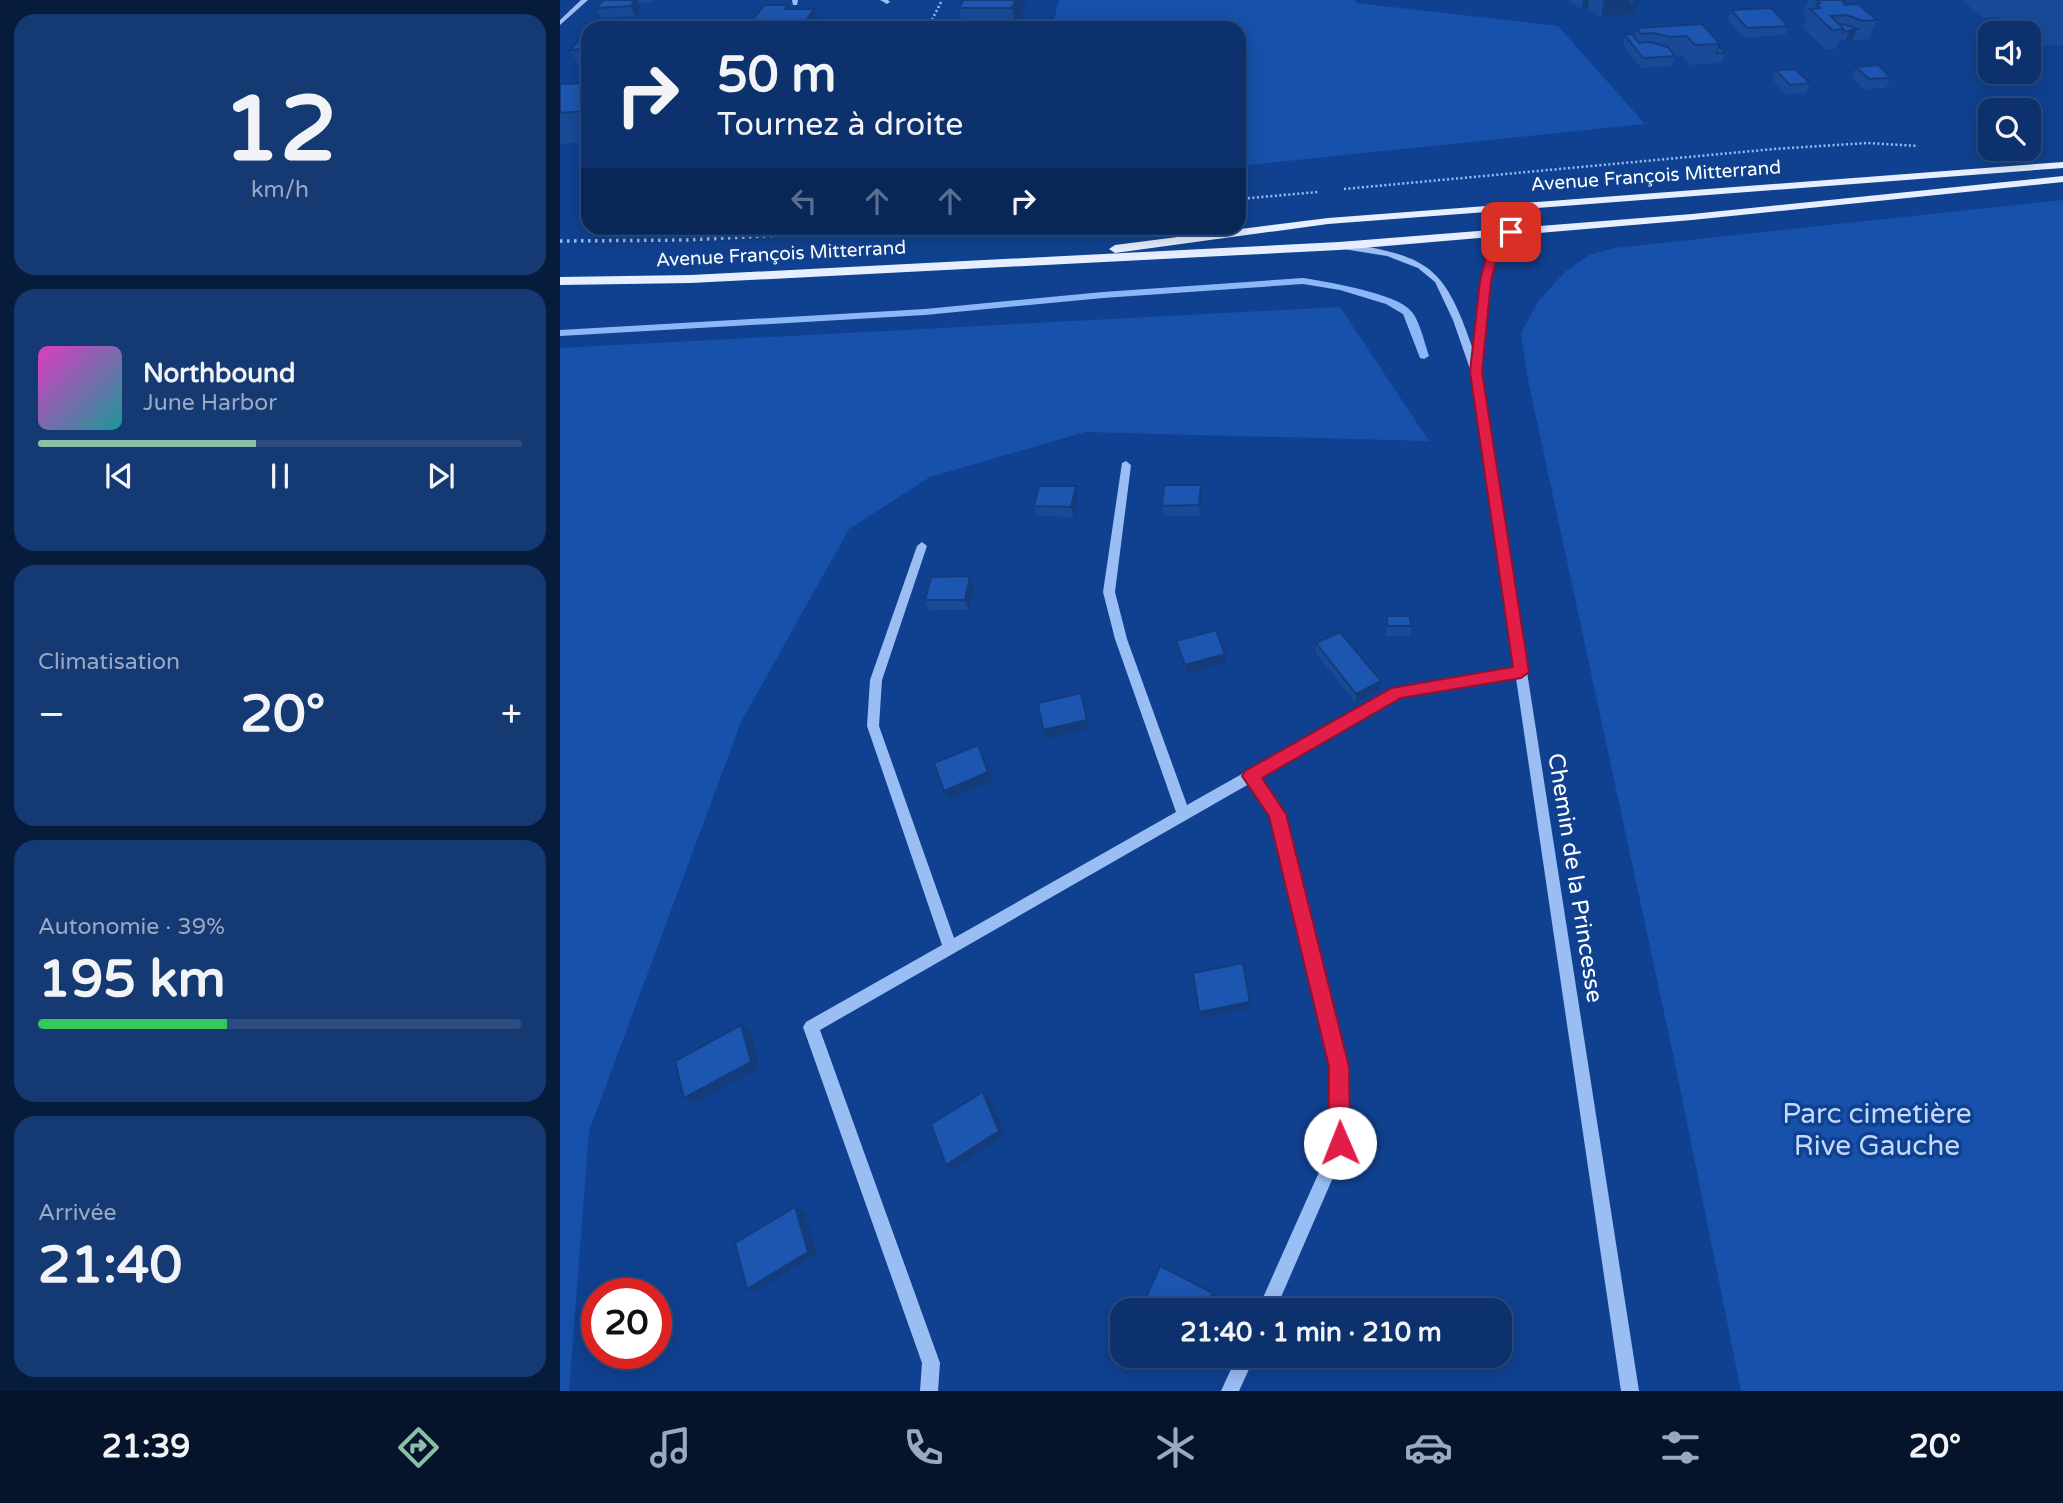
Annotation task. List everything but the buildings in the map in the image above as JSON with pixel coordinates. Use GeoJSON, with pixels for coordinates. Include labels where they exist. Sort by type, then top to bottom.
{"type":"FeatureCollection","features":[{"type":"Feature","properties":{"kind":"main road","name":"Avenue François Mitterrand"},"geometry":{"type":"LineString","coordinates":[[1246,231],[1328,220],[2063,165]]}},
{"type":"Feature","properties":{"kind":"main road","name":"Avenue François Mitterrand"},"geometry":{"type":"LineString","coordinates":[[560,281],[691,279],[1045,258],[1143,258],[1339,246],[1692,218],[2063,178]]}},
{"type":"Feature","properties":{"kind":"main road","name":"Avenue François Mitterrand"},"geometry":{"type":"LineString","coordinates":[[1045,258],[1216,235]]}},
{"type":"Feature","properties":{"kind":"street"},"geometry":{"type":"LineString","coordinates":[[560,23],[585,0]]}},
{"type":"Feature","properties":{"kind":"street","name":"Chemin de la Princesse"},"geometry":{"type":"LineString","coordinates":[[1476,372],[1485,281],[1492,254],[1511,232]]}},
{"type":"Feature","properties":{"kind":"street","name":"Chemin de la Princesse"},"geometry":{"type":"LineString","coordinates":[[1339,246],[1381,251],[1432,274],[1451,305],[1476,372],[1630,1391]]}},
{"type":"Feature","properties":{"kind":"street"},"geometry":{"type":"LineString","coordinates":[[1126,465],[1110,592],[1121,639],[1184,815]]}},
{"type":"Feature","properties":{"kind":"street"},"geometry":{"type":"LineString","coordinates":[[922,546],[876,680],[873,726],[950,948]]}},
{"type":"Feature","properties":{"kind":"street"},"geometry":{"type":"LineString","coordinates":[[929,1391],[931,1363],[811,1027],[1398,692],[1521,672]]}},
{"type":"Feature","properties":{"kind":"street"},"geometry":{"type":"LineString","coordinates":[[1251,776],[1277,814],[1339,1067],[1340,1143],[1272,1298]]}},
{"type":"Feature","properties":{"kind":"lane"},"geometry":{"type":"LineString","coordinates":[[1230,1391],[1240,1368]]}},
{"type":"Feature","properties":{"kind":"path"},"geometry":{"type":"LineString","coordinates":[[932,21],[942,0]]}},
{"type":"Feature","properties":{"kind":"path"},"geometry":{"type":"LineString","coordinates":[[1335,190],[1774,149],[1867,143],[1930,147]]}},
{"type":"Feature","properties":{"kind":"path"},"geometry":{"type":"LineString","coordinates":[[1246,198],[1321,191]]}},
{"type":"Feature","properties":{"kind":"path"},"geometry":{"type":"LineString","coordinates":[[560,241],[688,240],[783,235]]}},
{"type":"Feature","properties":{"kind":"green space"},"geometry":{"type":"Polygon","coordinates":[[[1059,0],[1355,0],[1356,3],[1558,26],[1645,124],[1246,165],[1246,21],[1054,21],[1059,0]]]}},
{"type":"Feature","properties":{"kind":"green space","name":"Parc cimetière Rive Gauche"},"geometry":{"type":"Polygon","coordinates":[[[2063,200],[2063,1391],[1741,1391],[1676,1068],[1527,375],[1521,333],[1539,300],[1565,272],[1589,255],[1615,248],[2063,200]]]}},
{"type":"Feature","properties":{"kind":"green space"},"geometry":{"type":"Polygon","coordinates":[[[1340,307],[1429,441],[1085,432],[930,477],[849,529],[741,722],[589,1131],[569,1391],[560,1391],[560,348],[1340,307]]]}},
{"type":"Feature","properties":{"kind":"waterway"},"geometry":{"type":"LineString","coordinates":[[560,333],[925,312],[1103,295],[1303,281],[1341,287],[1390,302],[1407,312],[1424,356]]}},
{"type":"Feature","properties":{"kind":"route"},"geometry":{"type":"LineString","coordinates":[[1340,1143],[1339,1067],[1277,814],[1251,776],[1398,692],[1521,672],[1476,372],[1485,281],[1492,254],[1511,232]]}}]}
